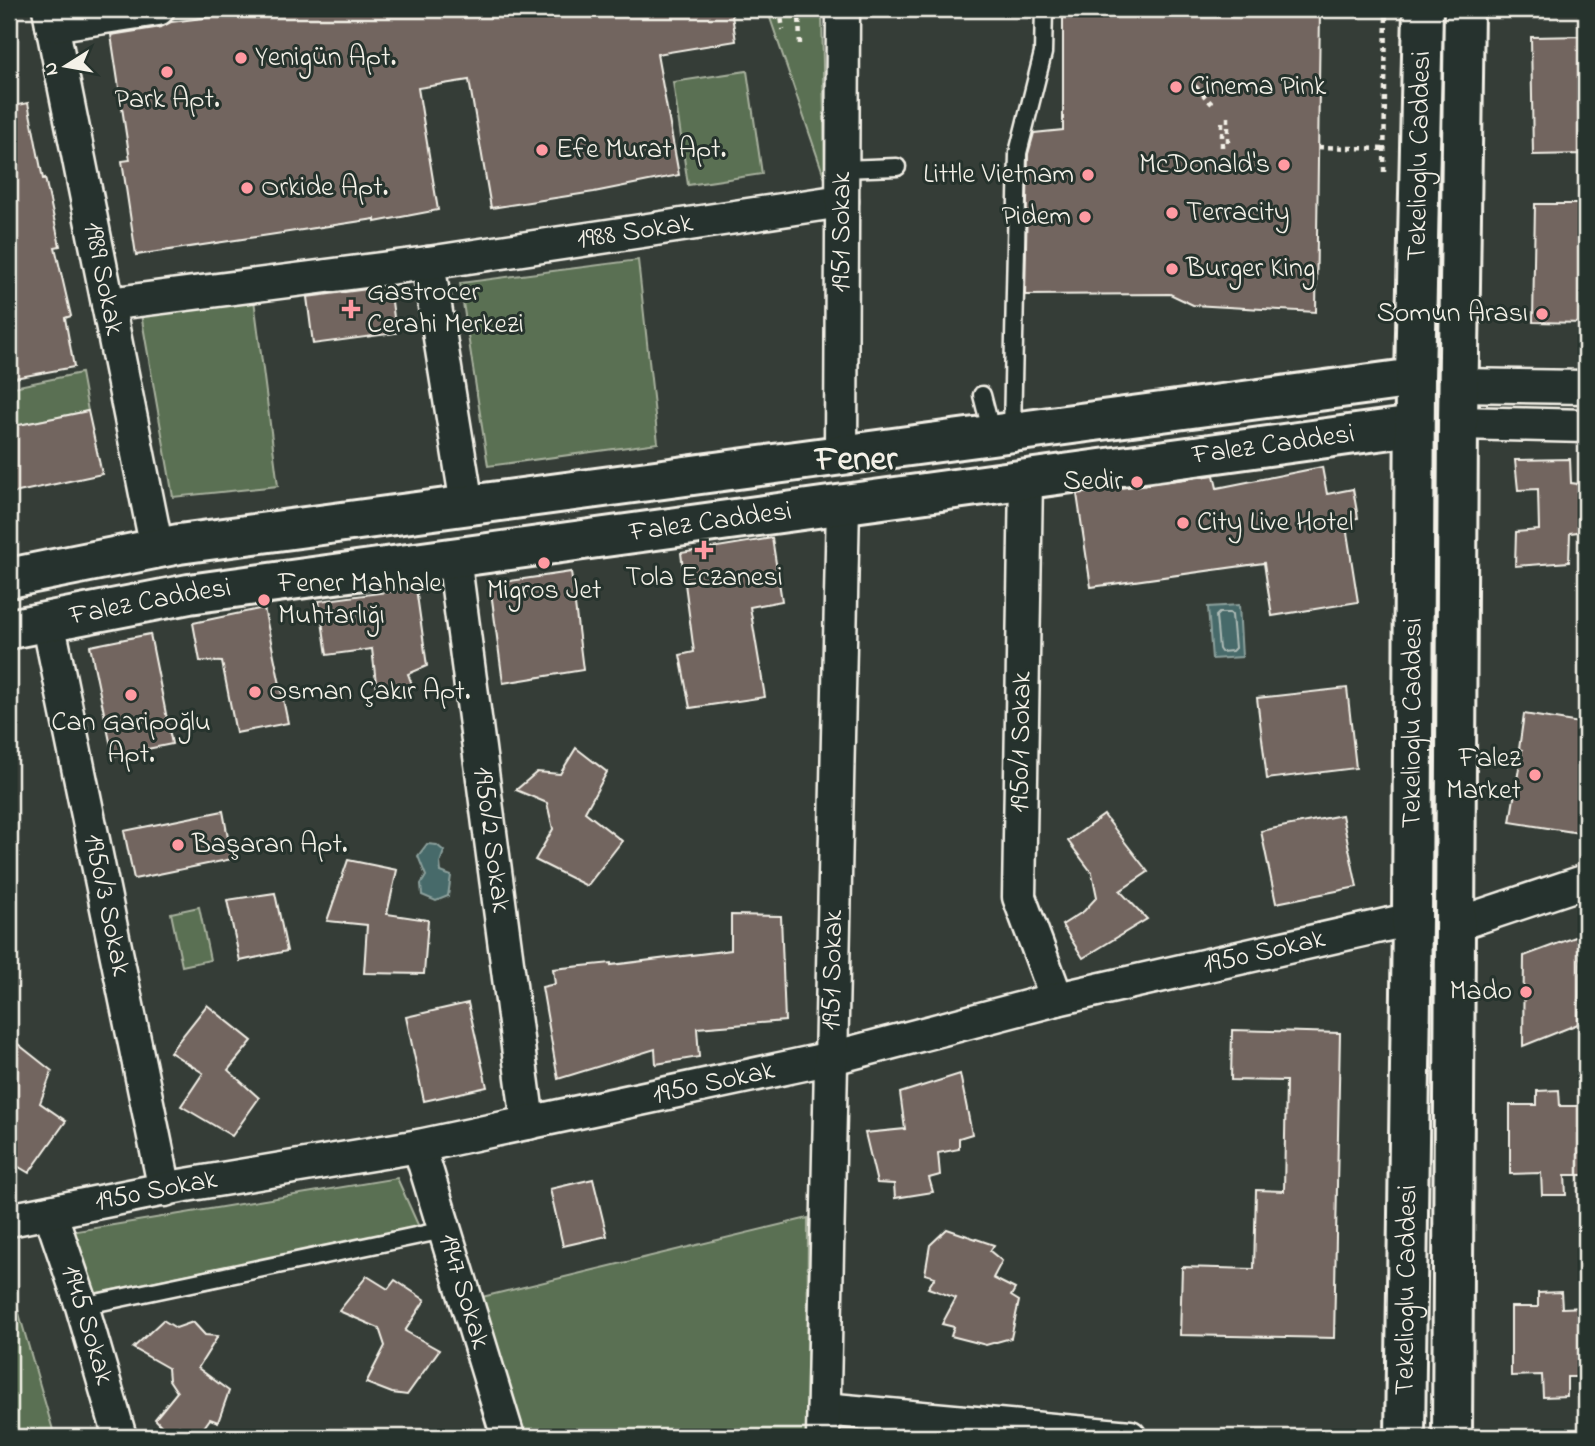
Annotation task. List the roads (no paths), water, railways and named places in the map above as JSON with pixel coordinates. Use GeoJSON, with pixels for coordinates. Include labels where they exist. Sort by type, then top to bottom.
{"type":"FeatureCollection","features":[{"type":"Feature","properties":{"kind":"street"},"geometry":{"type":"LineString","coordinates":[[50,17],[158,9]]}},
{"type":"Feature","properties":{"kind":"street","name":"1951 Sokak"},"geometry":{"type":"LineString","coordinates":[[841,454],[843,9]]}},
{"type":"Feature","properties":{"kind":"street","name":"Tekelioglu Caddesi"},"geometry":{"type":"LineString","coordinates":[[1405,1437],[1412,919],[1414,426],[1423,9]]}},
{"type":"Feature","properties":{"kind":"street","name":"Tekelioglu Caddesi"},"geometry":{"type":"LineString","coordinates":[[1452,1437],[1458,423],[1464,9]]}},
{"type":"Feature","properties":{"kind":"street","name":"1989 Sokak"},"geometry":{"type":"LineString","coordinates":[[50,17],[157,549]]}},
{"type":"Feature","properties":{"kind":"street","name":"1988 Sokak"},"geometry":{"type":"LineString","coordinates":[[108,304],[428,262],[842,201]]}},
{"type":"Feature","properties":{"kind":"street"},"geometry":{"type":"LineString","coordinates":[[428,262],[467,505]]}},
{"type":"Feature","properties":{"kind":"street","name":"Falez Caddesi"},"geometry":{"type":"LineString","coordinates":[[9,578],[157,549],[467,505],[1415,379]]}},
{"type":"Feature","properties":{"kind":"street"},"geometry":{"type":"LineString","coordinates":[[1459,384],[1586,387]]}},
{"type":"Feature","properties":{"kind":"street"},"geometry":{"type":"LineString","coordinates":[[1458,423],[1586,426]]}},
{"type":"Feature","properties":{"kind":"street","name":"Falez Caddesi"},"geometry":{"type":"LineString","coordinates":[[9,629],[189,594],[1414,426]]}},
{"type":"Feature","properties":{"kind":"street"},"geometry":{"type":"LineString","coordinates":[[841,454],[843,504]]}},
{"type":"Feature","properties":{"kind":"street","name":"1950/1 Sokak"},"geometry":{"type":"LineString","coordinates":[[1026,479],[1019,897],[1057,999]]}},
{"type":"Feature","properties":{"kind":"street","name":"1951 Sokak"},"geometry":{"type":"LineString","coordinates":[[824,1423],[843,504]]}},
{"type":"Feature","properties":{"kind":"street","name":"1950/2 Sokak"},"geometry":{"type":"LineString","coordinates":[[454,557],[528,1123]]}},
{"type":"Feature","properties":{"kind":"street","name":"1950/3 Sokak"},"geometry":{"type":"LineString","coordinates":[[48,621],[165,1190]]}},
{"type":"Feature","properties":{"kind":"street"},"geometry":{"type":"LineString","coordinates":[[1454,925],[1586,881]]}},
{"type":"Feature","properties":{"kind":"street","name":"1950 Sokak"},"geometry":{"type":"LineString","coordinates":[[9,1220],[180,1186],[419,1146],[832,1058],[1057,999],[1412,919]]}},
{"type":"Feature","properties":{"kind":"street","name":"1947 Sokak"},"geometry":{"type":"LineString","coordinates":[[419,1146],[508,1437]]}},
{"type":"Feature","properties":{"kind":"street","name":"1945 Sokak"},"geometry":{"type":"LineString","coordinates":[[50,1212],[82,1306],[120,1437]]}},
{"type":"Feature","properties":{"kind":"street"},"geometry":{"type":"LineString","coordinates":[[824,1423],[1130,1437]]}},
{"type":"Feature","properties":{"kind":"lane"},"geometry":{"type":"LineString","coordinates":[[1002,433],[1018,153],[1043,53],[1044,9]]}},
{"type":"Feature","properties":{"kind":"lane"},"geometry":{"type":"LineString","coordinates":[[842,169],[897,167]]}},
{"type":"Feature","properties":{"kind":"lane"},"geometry":{"type":"LineString","coordinates":[[982,395],[1002,433]]}},
{"type":"Feature","properties":{"kind":"lane"},"geometry":{"type":"LineString","coordinates":[[82,1306],[444,1230]]}},
{"type":"Feature","properties":{"kind":"water"},"geometry":{"type":"Polygon","coordinates":[[[1239,605],[1242,657],[1212,659],[1208,607],[1239,605]]]}},
{"type":"Feature","properties":{"kind":"water"},"geometry":{"type":"Polygon","coordinates":[[[427,844],[437,845],[444,851],[440,863],[441,872],[451,876],[448,896],[436,901],[422,895],[421,884],[426,876],[418,856],[427,844]]]}},
{"type":"Feature","properties":{"kind":"place","name":"Yenigün Apt."},"geometry":{"type":"Point","coordinates":[241,58]}},
{"type":"Feature","properties":{"kind":"place","name":"Park Apt."},"geometry":{"type":"Point","coordinates":[167,72]}},
{"type":"Feature","properties":{"kind":"place","name":"Cinema Pink"},"geometry":{"type":"Point","coordinates":[1176,87]}},
{"type":"Feature","properties":{"kind":"place","name":"Efe Murat Apt."},"geometry":{"type":"Point","coordinates":[542,150]}},
{"type":"Feature","properties":{"kind":"place","name":"McDonald's"},"geometry":{"type":"Point","coordinates":[1284,165]}},
{"type":"Feature","properties":{"kind":"place","name":"Little Vietnam"},"geometry":{"type":"Point","coordinates":[1088,175]}},
{"type":"Feature","properties":{"kind":"place","name":"Orkide Apt."},"geometry":{"type":"Point","coordinates":[247,188]}},
{"type":"Feature","properties":{"kind":"place","name":"Terracity"},"geometry":{"type":"Point","coordinates":[1172,213]}},
{"type":"Feature","properties":{"kind":"place","name":"Pidem"},"geometry":{"type":"Point","coordinates":[1085,217]}},
{"type":"Feature","properties":{"kind":"place","name":"Burger King"},"geometry":{"type":"Point","coordinates":[1172,269]}},
{"type":"Feature","properties":{"kind":"place","name":"Gastrocer Cerahi Merkezi"},"geometry":{"type":"Point","coordinates":[351,309]}},
{"type":"Feature","properties":{"kind":"place","name":"Somun Arası"},"geometry":{"type":"Point","coordinates":[1542,314]}},
{"type":"Feature","properties":{"kind":"place","name":"Sedir"},"geometry":{"type":"Point","coordinates":[1137,482]}},
{"type":"Feature","properties":{"kind":"place","name":"City Live Hotel"},"geometry":{"type":"Point","coordinates":[1183,523]}},
{"type":"Feature","properties":{"kind":"place","name":"Tola Eczanesi"},"geometry":{"type":"Point","coordinates":[704,550]}},
{"type":"Feature","properties":{"kind":"place","name":"Migros Jet"},"geometry":{"type":"Point","coordinates":[544,563]}},
{"type":"Feature","properties":{"kind":"place","name":"Fener Mahhale Muhtarlığı"},"geometry":{"type":"Point","coordinates":[264,600]}},
{"type":"Feature","properties":{"kind":"place","name":"Osman Çakır Apt."},"geometry":{"type":"Point","coordinates":[255,692]}},
{"type":"Feature","properties":{"kind":"place","name":"Can Garipoğlu Apt."},"geometry":{"type":"Point","coordinates":[131,695]}},
{"type":"Feature","properties":{"kind":"place","name":"Falez Market"},"geometry":{"type":"Point","coordinates":[1535,775]}},
{"type":"Feature","properties":{"kind":"place","name":"Başaran Apt."},"geometry":{"type":"Point","coordinates":[178,845]}},
{"type":"Feature","properties":{"kind":"place","name":"Mado"},"geometry":{"type":"Point","coordinates":[1526,992]}},
{"type":"Feature","properties":{"kind":"district","name":"Fener"},"geometry":{"type":"Point","coordinates":[856,460]}}]}
